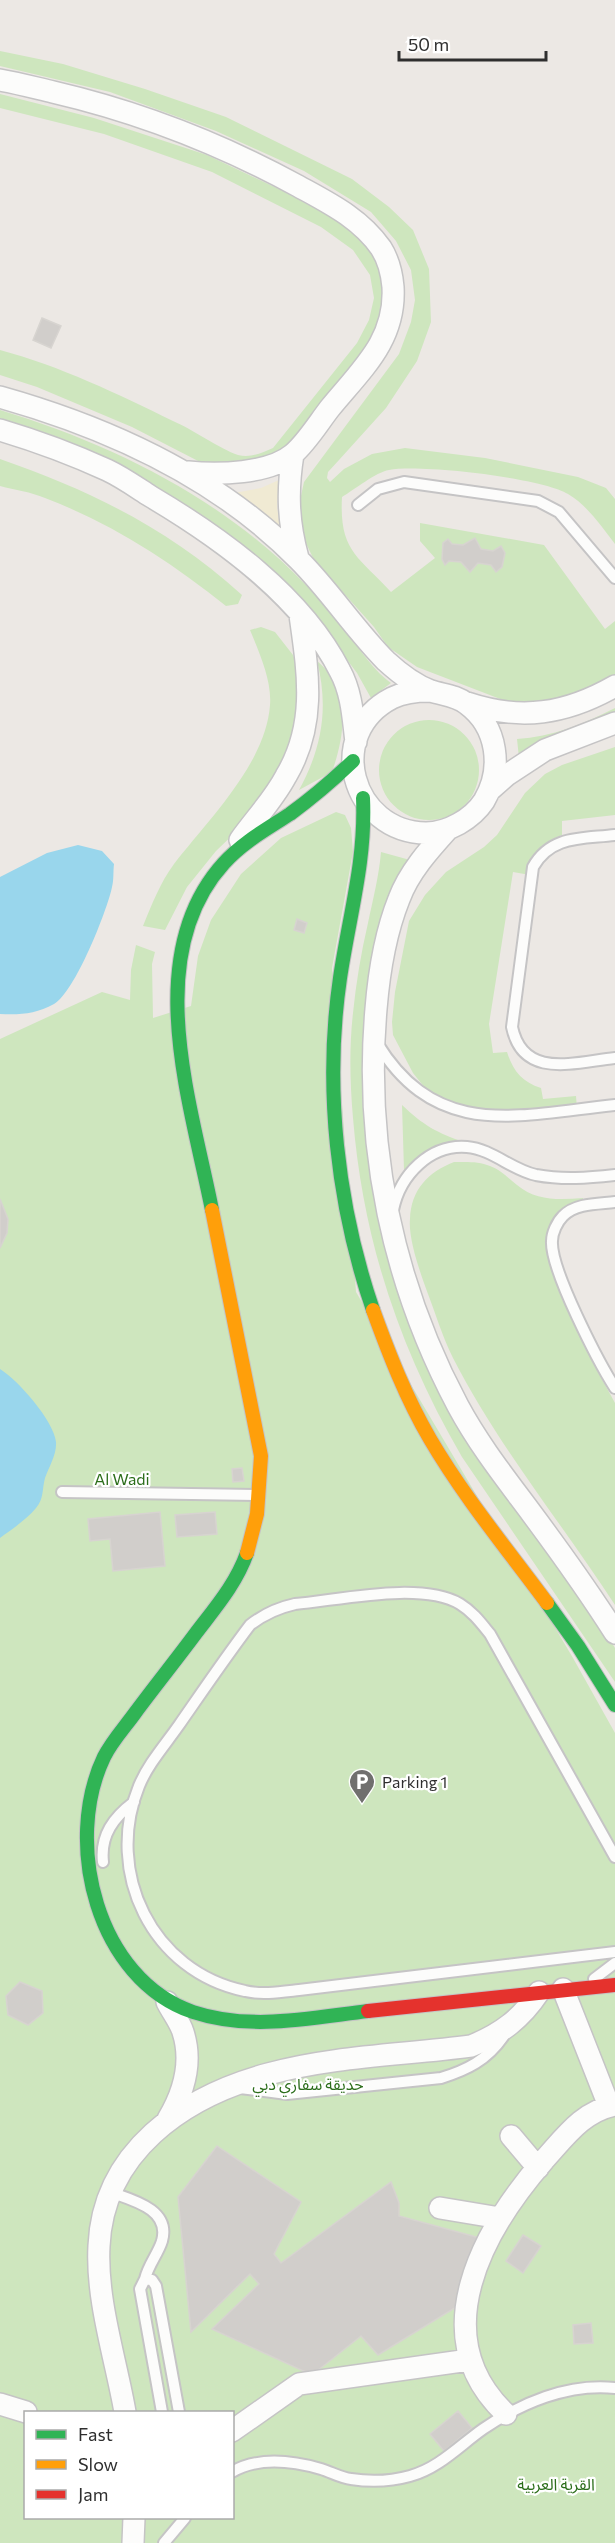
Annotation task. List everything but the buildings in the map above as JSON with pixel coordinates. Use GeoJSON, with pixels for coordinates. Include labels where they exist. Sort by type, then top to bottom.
{"type":"FeatureCollection","features":[{"type":"Feature","properties":{"kind":"street"},"geometry":{"type":"LineString","coordinates":[[0,80],[94,102],[180,130],[262,166],[342,210],[363,227],[382,250],[392,277],[394,307],[386,335],[370,359],[293,454],[267,466],[240,473],[213,475],[185,472]]}},
{"type":"Feature","properties":{"kind":"street"},"geometry":{"type":"LineString","coordinates":[[0,397],[54,412],[121,439],[185,472],[224,498],[298,558],[386,661],[430,690]]}},
{"type":"Feature","properties":{"kind":"street"},"geometry":{"type":"LineString","coordinates":[[0,430],[46,444],[109,471],[169,507],[207,531],[242,559],[300,614],[323,642],[341,673],[352,706],[355,780],[363,798],[375,814],[391,825],[409,831],[429,833],[448,829],[465,820],[480,807],[490,791],[507,775],[545,750],[615,723]]}},
{"type":"Feature","properties":{"kind":"street"},"geometry":{"type":"LineString","coordinates":[[293,454],[288,480],[288,507],[291,533],[298,558]]}},
{"type":"Feature","properties":{"kind":"street"},"geometry":{"type":"LineString","coordinates":[[300,614],[309,703],[302,741],[286,777],[204,890],[190,919],[179,960],[175,1010],[178,1040],[261,1456],[261,1496],[254,1534],[240,1571],[105,1756],[92,1790],[86,1826],[88,1862],[95,1897],[122,1957],[142,1982],[167,2002],[198,2014],[229,2021],[262,2023],[615,1985]]}},
{"type":"Feature","properties":{"kind":"street"},"geometry":{"type":"LineString","coordinates":[[224,864],[255,836],[310,799],[354,751],[363,724],[376,709],[392,698],[410,692],[430,690],[449,694],[490,711],[515,714],[540,713],[564,708],[615,686]]}},
{"type":"Feature","properties":{"kind":"street"},"geometry":{"type":"LineString","coordinates":[[467,703],[491,734],[496,762],[490,791]]}},
{"type":"Feature","properties":{"kind":"street"},"geometry":{"type":"LineString","coordinates":[[363,798],[365,843],[342,962],[334,1039],[335,1116],[344,1192],[360,1267],[384,1341],[415,1411],[448,1468],[499,1540],[553,1609],[615,1705]]}},
{"type":"Feature","properties":{"kind":"street"},"geometry":{"type":"LineString","coordinates":[[448,829],[420,861],[399,897],[386,937],[374,1038],[373,1101],[378,1163],[390,1225],[407,1288],[430,1349],[459,1408],[493,1463],[586,1588],[615,1633]]}},
{"type":"Feature","properties":{"kind":"street"},"geometry":{"type":"LineString","coordinates":[[506,2414],[482,2387],[469,2360],[465,2327],[470,2289],[482,2252],[500,2218],[538,2168],[578,2123],[595,2111],[612,2106],[572,1988]]}},
{"type":"Feature","properties":{"kind":"street"},"geometry":{"type":"LineString","coordinates":[[125,2411],[100,2275],[98,2248],[101,2221],[110,2192],[126,2161],[150,2136],[196,2104],[231,2087],[267,2074],[309,2065],[471,2046],[492,2038],[510,2026],[526,2011],[539,1992]]}},
{"type":"Feature","properties":{"kind":"street"},"geometry":{"type":"LineString","coordinates":[[164,2125],[181,2097],[188,2064],[183,2032],[167,2002]]}},
{"type":"Feature","properties":{"kind":"street"},"geometry":{"type":"LineString","coordinates":[[511,2136],[538,2168]]}},
{"type":"Feature","properties":{"kind":"street"},"geometry":{"type":"LineString","coordinates":[[440,2208],[500,2218]]}},
{"type":"Feature","properties":{"kind":"street"},"geometry":{"type":"LineString","coordinates":[[234,2430],[299,2384],[469,2360]]}},
{"type":"Feature","properties":{"kind":"street"},"geometry":{"type":"LineString","coordinates":[[0,2404],[24,2411]]}},
{"type":"Feature","properties":{"kind":"street"},"geometry":{"type":"LineString","coordinates":[[133,2543],[134,2519]]}},
{"type":"Feature","properties":{"kind":"lane"},"geometry":{"type":"LineString","coordinates":[[358,505],[378,489],[404,482],[538,501],[560,512],[615,578]]}},
{"type":"Feature","properties":{"kind":"lane"},"geometry":{"type":"LineString","coordinates":[[615,835],[558,842],[547,848],[533,867],[512,1027],[515,1040],[522,1052],[532,1060],[545,1064],[615,1058]]}},
{"type":"Feature","properties":{"kind":"lane"},"geometry":{"type":"LineString","coordinates":[[374,1038],[393,1069],[410,1085],[419,1093],[451,1109],[487,1116],[615,1105]]}},
{"type":"Feature","properties":{"kind":"lane"},"geometry":{"type":"LineString","coordinates":[[390,1225],[395,1201],[404,1179],[419,1162],[442,1150],[468,1147],[534,1175],[581,1179],[615,1175]]}},
{"type":"Feature","properties":{"kind":"lane"},"geometry":{"type":"LineString","coordinates":[[615,1202],[575,1208],[563,1216],[555,1228],[552,1241],[558,1268],[580,1323],[615,1388]]}},
{"type":"Feature","properties":{"kind":"lane"},"geometry":{"type":"LineString","coordinates":[[62,1492],[261,1496]]}},
{"type":"Feature","properties":{"kind":"lane"},"geometry":{"type":"LineString","coordinates":[[615,1857],[490,1634],[477,1618],[461,1605],[441,1596],[420,1592],[295,1604],[278,1608],[263,1615],[250,1625],[145,1773],[134,1802],[128,1830],[128,1860],[141,1910],[152,1931],[167,1948],[203,1977],[247,1992],[270,1993],[615,1952]]}},
{"type":"Feature","properties":{"kind":"lane"},"geometry":{"type":"LineString","coordinates":[[104,1874],[102,1853],[106,1833],[117,1815],[134,1802]]}},
{"type":"Feature","properties":{"kind":"lane"},"geometry":{"type":"LineString","coordinates":[[138,1957],[167,2002]]}},
{"type":"Feature","properties":{"kind":"lane"},"geometry":{"type":"LineString","coordinates":[[572,1988],[615,1963]]}},
{"type":"Feature","properties":{"kind":"lane"},"geometry":{"type":"LineString","coordinates":[[110,2192],[147,2206],[160,2221],[162,2241],[149,2264],[140,2289],[162,2411]]}},
{"type":"Feature","properties":{"kind":"lane"},"geometry":{"type":"LineString","coordinates":[[145,2279],[155,2283],[179,2411]]}},
{"type":"Feature","properties":{"kind":"lane"},"geometry":{"type":"LineString","coordinates":[[234,2471],[266,2462],[295,2463],[351,2479],[381,2481],[411,2476],[439,2463],[506,2414],[537,2399],[570,2390],[615,2388]]}},
{"type":"Feature","properties":{"kind":"lane"},"geometry":{"type":"LineString","coordinates":[[164,2543],[183,2519]]}},
{"type":"Feature","properties":{"kind":"green space"},"geometry":{"type":"Polygon","coordinates":[[[0,51],[63,64],[226,117],[352,179],[389,207],[413,230],[429,269],[431,322],[417,361],[386,408],[328,472],[327,478],[330,482],[344,469],[372,454],[405,448],[485,458],[578,477],[606,488],[615,499],[615,544],[582,504],[554,488],[508,478],[427,469],[389,470],[378,474],[342,497],[342,515],[347,541],[360,560],[391,592],[435,558],[420,541],[420,523],[544,545],[605,629],[615,621],[615,682],[577,698],[516,705],[417,667],[388,647],[374,627],[314,560],[303,537],[299,505],[304,482],[399,354],[411,322],[415,300],[411,270],[396,241],[371,212],[304,171],[216,131],[110,92],[0,66],[0,51]]]}},
{"type":"Feature","properties":{"kind":"green space"},"geometry":{"type":"Polygon","coordinates":[[[0,94],[94,118],[207,155],[281,190],[344,224],[367,241],[388,287],[375,341],[278,462],[202,463],[132,427],[37,387],[0,375],[0,350],[67,372],[181,425],[238,455],[256,454],[273,448],[357,343],[369,320],[374,298],[370,275],[353,250],[321,227],[212,172],[104,134],[0,108],[0,94]]]}},
{"type":"Feature","properties":{"kind":"green space"},"geometry":{"type":"Polygon","coordinates":[[[0,410],[83,439],[124,457],[202,500],[238,525],[273,553],[305,584],[334,616],[369,662],[391,683],[371,698],[357,673],[335,644],[213,525],[0,427],[0,410]]]}},
{"type":"Feature","properties":{"kind":"green space"},"geometry":{"type":"Polygon","coordinates":[[[0,459],[66,484],[158,531],[186,550],[242,595],[238,604],[226,606],[162,559],[93,519],[40,496],[0,486],[0,459]]]}},
{"type":"Feature","properties":{"kind":"green space"},"geometry":{"type":"Polygon","coordinates":[[[261,627],[275,632],[293,655],[302,680],[306,713],[274,795],[216,851],[187,887],[165,930],[143,926],[169,871],[234,789],[258,748],[266,727],[270,705],[269,686],[264,666],[250,630],[261,627]]]}},
{"type":"Feature","properties":{"kind":"green space"},"geometry":{"type":"Polygon","coordinates":[[[317,661],[328,672],[341,699],[340,743],[332,772],[299,790],[313,759],[321,727],[323,711],[321,678],[317,661]]]}},
{"type":"Feature","properties":{"kind":"green space"},"geometry":{"type":"Polygon","coordinates":[[[615,708],[615,722],[519,758],[517,739],[543,736],[568,729],[615,708]]]}},
{"type":"Feature","properties":{"kind":"green space"},"geometry":{"type":"Polygon","coordinates":[[[429,720],[448,724],[464,735],[475,751],[479,770],[475,789],[464,805],[448,816],[429,820],[410,816],[394,805],[383,789],[379,770],[383,751],[394,735],[410,724],[429,720]]]}},
{"type":"Feature","properties":{"kind":"green space"},"geometry":{"type":"Polygon","coordinates":[[[615,747],[615,815],[562,821],[562,835],[539,849],[530,875],[513,872],[489,1024],[493,1053],[507,1052],[519,1075],[529,1083],[541,1088],[543,1099],[576,1096],[577,1109],[488,1118],[433,1098],[413,1073],[393,1035],[395,992],[409,921],[425,895],[446,872],[484,847],[497,835],[525,793],[545,774],[562,765],[615,747]]]}},
{"type":"Feature","properties":{"kind":"green space","name":"حديقة سفاري دبي"},"geometry":{"type":"Polygon","coordinates":[[[336,812],[345,815],[351,828],[353,852],[332,968],[356,1292],[615,1733],[615,2543],[0,2543],[0,1039],[102,992],[130,1000],[131,970],[136,945],[155,952],[152,964],[153,1018],[191,1006],[198,956],[211,920],[241,874],[281,838],[336,812]]]}},
{"type":"Feature","properties":{"kind":"green space"},"geometry":{"type":"Polygon","coordinates":[[[381,852],[410,860],[369,1052],[406,1302],[615,1648],[615,1682],[462,1457],[420,1376],[388,1294],[366,1208],[358,1163],[352,1105],[350,1052],[357,979],[381,852]]]}},
{"type":"Feature","properties":{"kind":"green space"},"geometry":{"type":"Polygon","coordinates":[[[402,1105],[431,1128],[464,1142],[432,1151],[404,1170],[402,1105]]]}},
{"type":"Feature","properties":{"kind":"green space"},"geometry":{"type":"Polygon","coordinates":[[[454,1162],[486,1164],[501,1172],[524,1190],[540,1197],[583,1198],[584,1208],[563,1211],[554,1218],[551,1244],[554,1275],[563,1301],[615,1403],[615,1605],[490,1422],[471,1390],[446,1343],[422,1277],[411,1236],[411,1209],[423,1183],[436,1171],[454,1162]]]}},
{"type":"Feature","properties":{"kind":"sand"},"geometry":{"type":"Polygon","coordinates":[[[279,480],[277,507],[281,532],[234,493],[261,488],[279,480]]]}},
{"type":"Feature","properties":{"kind":"water"},"geometry":{"type":"Polygon","coordinates":[[[78,845],[102,851],[114,864],[113,884],[109,898],[89,950],[71,984],[54,1004],[28,1013],[0,1014],[0,877],[47,853],[78,845]]]}},
{"type":"Feature","properties":{"kind":"water"},"geometry":{"type":"Polygon","coordinates":[[[0,1369],[16,1382],[42,1413],[54,1433],[56,1447],[45,1478],[39,1505],[0,1538],[0,1369]]]}},
{"type":"Feature","properties":{"kind":"traffic: fast"},"geometry":{"type":"LineString","coordinates":[[212,1210],[184,1077],[179,1031],[178,985],[184,941],[199,900],[231,855],[306,802],[353,761]]}},
{"type":"Feature","properties":{"kind":"traffic: fast"},"geometry":{"type":"LineString","coordinates":[[363,798],[362,844],[340,978],[333,1061],[337,1146],[343,1188],[350,1229],[373,1310]]}},
{"type":"Feature","properties":{"kind":"traffic: fast"},"geometry":{"type":"LineString","coordinates":[[247,1553],[224,1595],[104,1757],[92,1791],[87,1828],[89,1867],[97,1904],[112,1939],[133,1970],[160,1995],[193,2012],[215,2018],[258,2022],[368,2011]]}},
{"type":"Feature","properties":{"kind":"traffic: fast"},"geometry":{"type":"LineString","coordinates":[[547,1603],[578,1646],[615,1705]]}},
{"type":"Feature","properties":{"kind":"traffic: slow"},"geometry":{"type":"LineString","coordinates":[[212,1210],[261,1456],[257,1514],[247,1553]]}},
{"type":"Feature","properties":{"kind":"traffic: slow"},"geometry":{"type":"LineString","coordinates":[[373,1310],[398,1376],[430,1439],[471,1502],[547,1603]]}},
{"type":"Feature","properties":{"kind":"traffic: jam"},"geometry":{"type":"LineString","coordinates":[[368,2011],[615,1985]]}},
{"type":"Feature","properties":{"kind":"place","name":"Parking 1"},"geometry":{"type":"Point","coordinates":[362,1805]}},
{"type":"Feature","properties":{"kind":"park label","name":"Al Wadi"},"geometry":{"type":"Point","coordinates":[122,1479]}},
{"type":"Feature","properties":{"kind":"park label","name":"القرية العربية"},"geometry":{"type":"Point","coordinates":[556,2484]}}]}
